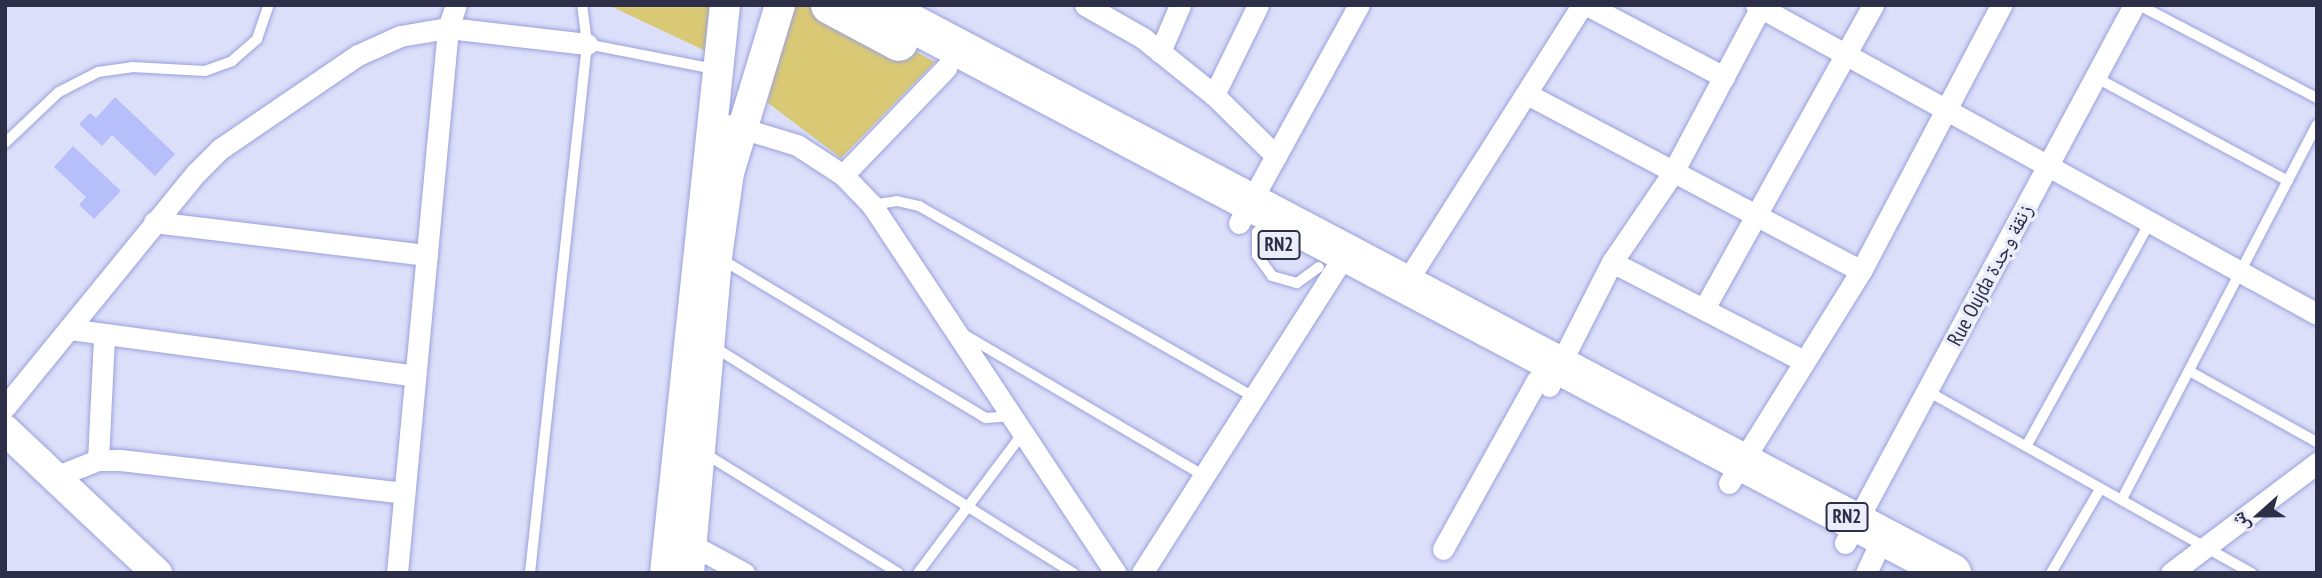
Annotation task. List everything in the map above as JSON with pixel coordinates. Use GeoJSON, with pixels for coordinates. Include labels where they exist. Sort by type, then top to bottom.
{"type":"FeatureCollection","features":[{"type":"Feature","properties":{"kind":"highway","name":"RN2"},"geometry":{"type":"LineString","coordinates":[[830,5],[946,68],[1248,220],[1735,472],[1871,551],[1952,573]]}},
{"type":"Feature","properties":{"kind":"highway","name":"RN2"},"geometry":{"type":"LineString","coordinates":[[877,5],[925,16],[1248,220]]}},
{"type":"Feature","properties":{"kind":"highway","name":"RN2"},"geometry":{"type":"LineString","coordinates":[[1333,265],[1405,284],[1549,377]]}},
{"type":"Feature","properties":{"kind":"street"},"geometry":{"type":"LineString","coordinates":[[397,573],[448,28],[456,5]]}},
{"type":"Feature","properties":{"kind":"street"},"geometry":{"type":"LineString","coordinates":[[689,573],[680,539],[698,342],[711,121],[725,5]]}},
{"type":"Feature","properties":{"kind":"street"},"geometry":{"type":"LineString","coordinates":[[665,573],[680,539],[700,450],[698,342],[741,127],[755,76],[780,5]]}},
{"type":"Feature","properties":{"kind":"street"},"geometry":{"type":"LineString","coordinates":[[1085,5],[1160,52],[1213,95],[1276,156]]}},
{"type":"Feature","properties":{"kind":"street"},"geometry":{"type":"LineString","coordinates":[[1160,52],[1180,5]]}},
{"type":"Feature","properties":{"kind":"street"},"geometry":{"type":"LineString","coordinates":[[1213,95],[1258,5]]}},
{"type":"Feature","properties":{"kind":"street"},"geometry":{"type":"LineString","coordinates":[[1248,220],[1276,156],[1359,5]]}},
{"type":"Feature","properties":{"kind":"street"},"geometry":{"type":"LineString","coordinates":[[1405,284],[1584,5],[1724,77]]}},
{"type":"Feature","properties":{"kind":"street"},"geometry":{"type":"LineString","coordinates":[[1705,307],[1873,5]]}},
{"type":"Feature","properties":{"kind":"street"},"geometry":{"type":"LineString","coordinates":[[1735,472],[1861,271],[2001,5]]}},
{"type":"Feature","properties":{"kind":"street","name":"Rue Oujda زنقة وجدة"},"geometry":{"type":"LineString","coordinates":[[1871,551],[1928,391],[2047,165],[2137,5]]}},
{"type":"Feature","properties":{"kind":"street"},"geometry":{"type":"LineString","coordinates":[[1443,549],[1549,377],[1612,262],[1672,174],[1759,6],[2317,314]]}},
{"type":"Feature","properties":{"kind":"street"},"geometry":{"type":"LineString","coordinates":[[5,407],[154,222],[220,149],[358,55],[400,36],[448,28],[587,44]]}},
{"type":"Feature","properties":{"kind":"street"},"geometry":{"type":"LineString","coordinates":[[843,175],[946,68]]}},
{"type":"Feature","properties":{"kind":"street"},"geometry":{"type":"LineString","coordinates":[[716,69],[755,76]]}},
{"type":"Feature","properties":{"kind":"street"},"geometry":{"type":"LineString","coordinates":[[1527,94],[1672,174],[1756,213],[1861,271]]}},
{"type":"Feature","properties":{"kind":"street"},"geometry":{"type":"LineString","coordinates":[[711,121],[741,127],[797,145],[843,175],[872,205],[960,332],[1116,573]]}},
{"type":"Feature","properties":{"kind":"street"},"geometry":{"type":"LineString","coordinates":[[154,222],[428,255]]}},
{"type":"Feature","properties":{"kind":"street"},"geometry":{"type":"LineString","coordinates":[[1612,262],[1705,307],[1804,361]]}},
{"type":"Feature","properties":{"kind":"street"},"geometry":{"type":"LineString","coordinates":[[1142,573],[1256,398],[1333,265]]}},
{"type":"Feature","properties":{"kind":"street"},"geometry":{"type":"LineString","coordinates":[[69,329],[104,336],[323,360],[415,376]]}},
{"type":"Feature","properties":{"kind":"street"},"geometry":{"type":"LineString","coordinates":[[98,460],[104,336]]}},
{"type":"Feature","properties":{"kind":"street"},"geometry":{"type":"LineString","coordinates":[[5,430],[157,573]]}},
{"type":"Feature","properties":{"kind":"street"},"geometry":{"type":"LineString","coordinates":[[55,477],[98,460],[155,462],[404,493]]}},
{"type":"Feature","properties":{"kind":"street"},"geometry":{"type":"LineString","coordinates":[[2171,573],[2317,463]]}},
{"type":"Feature","properties":{"kind":"street"},"geometry":{"type":"LineString","coordinates":[[680,539],[744,573]]}},
{"type":"Feature","properties":{"kind":"lane"},"geometry":{"type":"LineString","coordinates":[[5,143],[59,92],[98,72],[132,67],[205,71],[232,61],[257,38],[269,5]]}},
{"type":"Feature","properties":{"kind":"lane"},"geometry":{"type":"LineString","coordinates":[[530,573],[587,44],[582,5]]}},
{"type":"Feature","properties":{"kind":"lane"},"geometry":{"type":"LineString","coordinates":[[2137,5],[2317,98]]}},
{"type":"Feature","properties":{"kind":"lane"},"geometry":{"type":"LineString","coordinates":[[587,44],[716,69]]}},
{"type":"Feature","properties":{"kind":"lane"},"geometry":{"type":"LineString","coordinates":[[2095,77],[2288,181]]}},
{"type":"Feature","properties":{"kind":"lane"},"geometry":{"type":"LineString","coordinates":[[2122,499],[2191,373],[2317,125]]}},
{"type":"Feature","properties":{"kind":"lane"},"geometry":{"type":"LineString","coordinates":[[872,205],[897,201],[919,206],[1256,398]]}},
{"type":"Feature","properties":{"kind":"lane"},"geometry":{"type":"LineString","coordinates":[[2028,443],[2150,222]]}},
{"type":"Feature","properties":{"kind":"lane"},"geometry":{"type":"LineString","coordinates":[[717,257],[986,418],[1018,424],[918,573]]}},
{"type":"Feature","properties":{"kind":"lane"},"geometry":{"type":"LineString","coordinates":[[960,332],[1205,477]]}},
{"type":"Feature","properties":{"kind":"lane"},"geometry":{"type":"LineString","coordinates":[[698,342],[966,502],[1073,573]]}},
{"type":"Feature","properties":{"kind":"lane"},"geometry":{"type":"LineString","coordinates":[[2191,373],[2317,442]]}},
{"type":"Feature","properties":{"kind":"lane"},"geometry":{"type":"LineString","coordinates":[[1928,391],[2028,443],[2100,489],[2252,573]]}},
{"type":"Feature","properties":{"kind":"lane"},"geometry":{"type":"LineString","coordinates":[[700,450],[898,573]]}},
{"type":"Feature","properties":{"kind":"lane"},"geometry":{"type":"LineString","coordinates":[[2051,573],[2100,489]]}},
{"type":"Feature","properties":{"kind":"shaded area"},"geometry":{"type":"Polygon","coordinates":[[[608,5],[715,5],[710,53],[608,5]]]}},
{"type":"Feature","properties":{"kind":"shaded area"},"geometry":{"type":"Polygon","coordinates":[[[786,5],[830,5],[935,62],[841,158],[768,103],[786,5]]]}},
{"type":"Feature","properties":{"kind":"building"},"geometry":{"type":"Polygon","coordinates":[[[115,97],[175,154],[155,176],[112,135],[102,146],[79,124],[90,113],[96,118],[115,97]]]}},
{"type":"Feature","properties":{"kind":"building"},"geometry":{"type":"Polygon","coordinates":[[[73,146],[121,191],[94,219],[79,205],[86,197],[54,167],[73,146]]]}}]}
